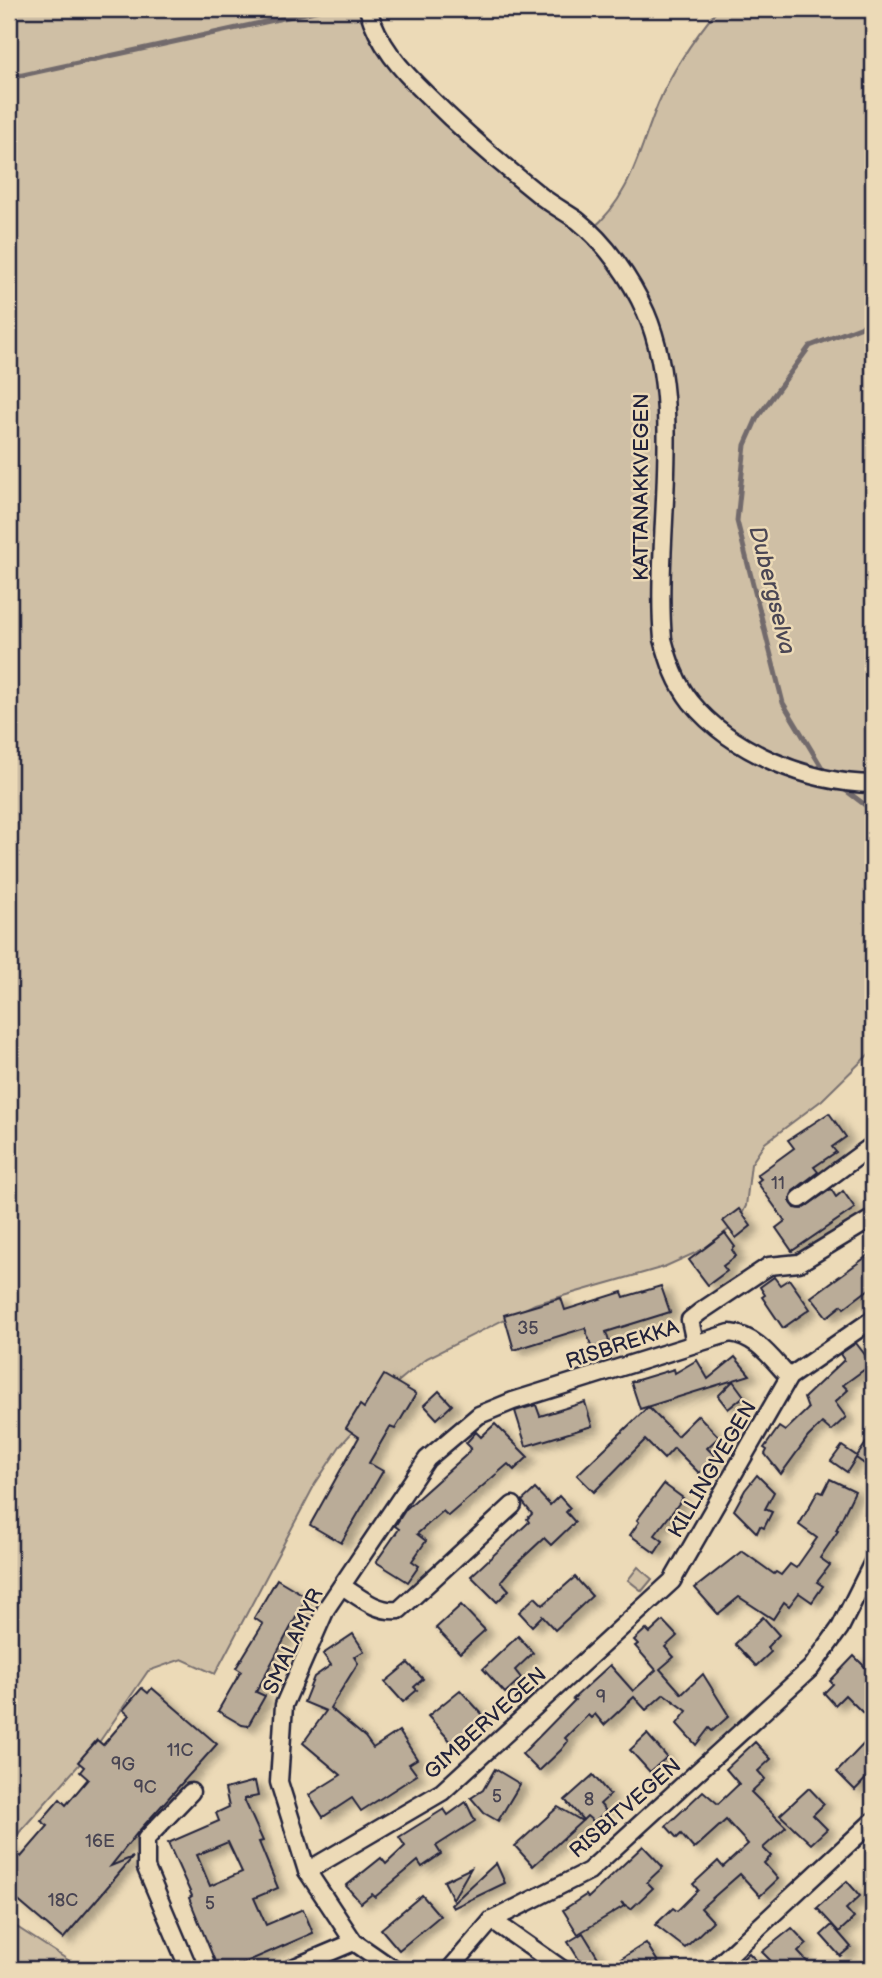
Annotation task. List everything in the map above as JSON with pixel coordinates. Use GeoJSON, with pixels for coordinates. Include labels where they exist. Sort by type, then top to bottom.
{"type":"FeatureCollection","features":[{"type":"Feature","properties":{"kind":"street","name":"KATTANAKKVEGEN"},"geometry":{"type":"LineString","coordinates":[[368,9],[377,34],[404,73],[469,135],[544,198],[596,237],[627,278],[646,313],[657,352],[666,422],[663,639],[670,666],[686,695],[714,724],[777,763],[816,776],[873,784]]}},
{"type":"Feature","properties":{"kind":"street"},"geometry":{"type":"LineString","coordinates":[[800,1199],[873,1145]]}},
{"type":"Feature","properties":{"kind":"street","name":"RISBREKKA"},"geometry":{"type":"LineString","coordinates":[[497,1408],[695,1343],[690,1320],[700,1312],[769,1266],[799,1263],[873,1218]]}},
{"type":"Feature","properties":{"kind":"street","name":"KILLINGVEGEN"},"geometry":{"type":"LineString","coordinates":[[671,1581],[789,1377],[873,1319]]}},
{"type":"Feature","properties":{"kind":"street"},"geometry":{"type":"LineString","coordinates":[[695,1343],[730,1333],[744,1334],[755,1341],[789,1377]]}},
{"type":"Feature","properties":{"kind":"street","name":"SMALAMYR"},"geometry":{"type":"LineString","coordinates":[[393,1969],[354,1942],[307,1871],[279,1782],[285,1705],[326,1609],[427,1459],[479,1415],[497,1408]]}},
{"type":"Feature","properties":{"kind":"street","name":"SMALAMYR"},"geometry":{"type":"LineString","coordinates":[[342,1586],[373,1605],[388,1611],[399,1610],[513,1505]]}},
{"type":"Feature","properties":{"kind":"street","name":"RISBITVEGEN"},"geometry":{"type":"LineString","coordinates":[[450,1969],[492,1920],[589,1871],[811,1668],[840,1628],[873,1562]]}},
{"type":"Feature","properties":{"kind":"street","name":"GIMBERVEGEN"},"geometry":{"type":"LineString","coordinates":[[307,1871],[442,1792],[671,1581]]}},
{"type":"Feature","properties":{"kind":"street"},"geometry":{"type":"LineString","coordinates":[[189,1969],[146,1868],[146,1839],[191,1792]]}},
{"type":"Feature","properties":{"kind":"street"},"geometry":{"type":"LineString","coordinates":[[714,1969],[873,1821]]}},
{"type":"Feature","properties":{"kind":"street"},"geometry":{"type":"LineString","coordinates":[[492,1920],[562,1969]]}},
{"type":"Feature","properties":{"kind":"street"},"geometry":{"type":"LineString","coordinates":[[290,1969],[354,1942]]}},
{"type":"Feature","properties":{"kind":"shaded area"},"geometry":{"type":"Polygon","coordinates":[[[9,9],[374,9],[412,86],[445,125],[521,190],[571,222],[591,230],[605,217],[625,188],[670,79],[718,9],[873,9],[873,1050],[822,1100],[765,1143],[751,1164],[746,1206],[738,1222],[704,1249],[664,1267],[535,1304],[427,1358],[394,1385],[340,1446],[315,1484],[215,1674],[182,1659],[148,1671],[100,1741],[9,1844],[9,9]]]}},
{"type":"Feature","properties":{"kind":"shaded area"},"geometry":{"type":"Polygon","coordinates":[[[638,1567],[652,1579],[642,1591],[628,1580],[638,1567]]]}},
{"type":"Feature","properties":{"kind":"shaded area"},"geometry":{"type":"Polygon","coordinates":[[[9,1922],[82,1969],[9,1969],[9,1922]]]}},
{"type":"Feature","properties":{"kind":"building"},"geometry":{"type":"Polygon","coordinates":[[[829,1113],[846,1137],[832,1147],[836,1152],[814,1167],[818,1172],[793,1191],[790,1201],[795,1208],[802,1209],[831,1189],[836,1197],[843,1191],[855,1208],[792,1251],[776,1228],[785,1221],[757,1182],[761,1179],[757,1175],[794,1148],[788,1140],[829,1113]]]}},
{"type":"Feature","properties":{"kind":"building"},"geometry":{"type":"Polygon","coordinates":[[[739,1209],[751,1226],[736,1238],[723,1221],[739,1209]]]}},
{"type":"Feature","properties":{"kind":"building"},"geometry":{"type":"Polygon","coordinates":[[[725,1233],[735,1247],[732,1250],[736,1256],[723,1266],[727,1271],[708,1285],[689,1260],[725,1233]]]}},
{"type":"Feature","properties":{"kind":"building"},"geometry":{"type":"Polygon","coordinates":[[[873,1252],[873,1286],[827,1317],[811,1297],[873,1252]]]}},
{"type":"Feature","properties":{"kind":"building"},"geometry":{"type":"Polygon","coordinates":[[[774,1277],[780,1285],[789,1279],[810,1309],[783,1328],[762,1297],[765,1295],[760,1287],[774,1277]]]}},
{"type":"Feature","properties":{"kind":"building"},"geometry":{"type":"Polygon","coordinates":[[[661,1286],[670,1312],[606,1332],[611,1348],[594,1354],[585,1328],[514,1350],[504,1315],[561,1298],[565,1310],[622,1292],[624,1297],[661,1286]]]}},
{"type":"Feature","properties":{"kind":"building"},"geometry":{"type":"Polygon","coordinates":[[[856,1343],[872,1364],[843,1385],[848,1390],[835,1402],[846,1417],[831,1431],[822,1423],[808,1437],[781,1474],[765,1454],[767,1450],[764,1448],[779,1427],[785,1431],[808,1409],[804,1398],[844,1360],[840,1354],[856,1343]]]}},
{"type":"Feature","properties":{"kind":"building"},"geometry":{"type":"Polygon","coordinates":[[[735,1357],[750,1375],[640,1409],[631,1382],[674,1369],[675,1373],[697,1360],[708,1379],[735,1357]]]}},
{"type":"Feature","properties":{"kind":"building"},"geometry":{"type":"Polygon","coordinates":[[[384,1375],[416,1394],[395,1429],[390,1427],[369,1463],[383,1471],[341,1543],[310,1525],[359,1437],[346,1428],[360,1405],[364,1408],[384,1375]]]}},
{"type":"Feature","properties":{"kind":"building"},"geometry":{"type":"Polygon","coordinates":[[[733,1381],[744,1396],[728,1409],[718,1396],[733,1381]]]}},
{"type":"Feature","properties":{"kind":"building"},"geometry":{"type":"Polygon","coordinates":[[[439,1391],[452,1405],[437,1419],[424,1405],[439,1391]]]}},
{"type":"Feature","properties":{"kind":"building"},"geometry":{"type":"Polygon","coordinates":[[[585,1402],[592,1426],[526,1446],[515,1411],[536,1405],[540,1416],[585,1402]]]}},
{"type":"Feature","properties":{"kind":"building"},"geometry":{"type":"Polygon","coordinates":[[[648,1407],[677,1436],[698,1415],[719,1437],[707,1448],[716,1457],[699,1473],[674,1448],[664,1459],[645,1440],[594,1492],[577,1475],[648,1407]]]}},
{"type":"Feature","properties":{"kind":"building"},"geometry":{"type":"Polygon","coordinates":[[[495,1424],[528,1457],[514,1470],[508,1464],[448,1516],[443,1511],[417,1534],[426,1541],[412,1561],[419,1566],[408,1582],[376,1562],[399,1529],[395,1526],[406,1509],[465,1456],[471,1448],[466,1443],[476,1432],[481,1437],[495,1424]]]}},
{"type":"Feature","properties":{"kind":"building"},"geometry":{"type":"Polygon","coordinates":[[[873,1433],[873,1470],[856,1458],[847,1472],[831,1461],[842,1446],[857,1456],[873,1433]]]}},
{"type":"Feature","properties":{"kind":"building"},"geometry":{"type":"Polygon","coordinates":[[[757,1475],[774,1492],[765,1509],[772,1512],[764,1528],[760,1526],[757,1533],[734,1510],[757,1475]]]}},
{"type":"Feature","properties":{"kind":"building"},"geometry":{"type":"Polygon","coordinates":[[[830,1479],[855,1491],[836,1530],[838,1531],[820,1558],[830,1565],[817,1582],[823,1586],[812,1602],[799,1593],[789,1606],[784,1602],[773,1619],[739,1597],[718,1614],[695,1588],[742,1551],[774,1574],[776,1572],[781,1575],[790,1564],[796,1568],[817,1538],[799,1525],[818,1491],[823,1493],[830,1479]]]}},
{"type":"Feature","properties":{"kind":"building"},"geometry":{"type":"Polygon","coordinates":[[[664,1484],[683,1498],[655,1535],[663,1541],[655,1553],[630,1535],[639,1522],[637,1520],[664,1484]]]}},
{"type":"Feature","properties":{"kind":"building"},"geometry":{"type":"Polygon","coordinates":[[[535,1489],[550,1505],[559,1496],[570,1508],[566,1512],[575,1522],[551,1545],[544,1538],[512,1568],[501,1581],[509,1590],[497,1602],[471,1576],[529,1522],[527,1519],[532,1514],[522,1501],[535,1489]]]}},
{"type":"Feature","properties":{"kind":"building"},"geometry":{"type":"Polygon","coordinates":[[[575,1577],[592,1596],[555,1630],[542,1616],[532,1626],[519,1612],[535,1597],[543,1605],[575,1577]]]}},
{"type":"Feature","properties":{"kind":"building"},"geometry":{"type":"Polygon","coordinates":[[[277,1579],[307,1597],[256,1692],[265,1696],[248,1726],[242,1725],[218,1711],[241,1671],[236,1668],[263,1624],[254,1618],[277,1579]]]}},
{"type":"Feature","properties":{"kind":"building"},"geometry":{"type":"Polygon","coordinates":[[[461,1605],[485,1630],[460,1653],[436,1628],[461,1605]]]}},
{"type":"Feature","properties":{"kind":"building"},"geometry":{"type":"Polygon","coordinates":[[[763,1617],[779,1635],[767,1647],[771,1652],[756,1666],[735,1644],[763,1617]]]}},
{"type":"Feature","properties":{"kind":"building"},"geometry":{"type":"Polygon","coordinates":[[[663,1621],[677,1636],[665,1647],[674,1657],[660,1669],[682,1694],[703,1674],[729,1716],[712,1731],[709,1728],[696,1745],[677,1724],[687,1711],[664,1694],[646,1710],[634,1697],[604,1725],[595,1714],[591,1718],[588,1715],[565,1738],[568,1741],[561,1750],[539,1771],[522,1754],[575,1700],[573,1699],[610,1665],[633,1691],[656,1670],[635,1646],[638,1644],[634,1640],[646,1629],[650,1633],[663,1621]]]}},
{"type":"Feature","properties":{"kind":"building"},"geometry":{"type":"Polygon","coordinates":[[[353,1634],[364,1651],[354,1657],[358,1663],[330,1708],[365,1737],[373,1748],[399,1731],[417,1759],[409,1764],[417,1775],[361,1811],[352,1798],[323,1817],[309,1795],[341,1775],[303,1743],[326,1711],[304,1702],[314,1677],[331,1665],[323,1654],[353,1634]]]}},
{"type":"Feature","properties":{"kind":"building"},"geometry":{"type":"Polygon","coordinates":[[[518,1636],[533,1653],[515,1670],[521,1678],[505,1693],[483,1669],[518,1636]]]}},
{"type":"Feature","properties":{"kind":"building"},"geometry":{"type":"Polygon","coordinates":[[[854,1656],[873,1675],[873,1723],[845,1695],[835,1705],[824,1693],[833,1684],[830,1681],[854,1656]]]}},
{"type":"Feature","properties":{"kind":"building"},"geometry":{"type":"Polygon","coordinates":[[[408,1663],[423,1679],[414,1687],[417,1690],[403,1702],[385,1682],[408,1663]]]}},
{"type":"Feature","properties":{"kind":"building"},"geometry":{"type":"Polygon","coordinates":[[[142,1688],[148,1693],[152,1688],[217,1744],[111,1866],[133,1857],[63,1939],[9,1893],[9,1847],[21,1857],[48,1826],[41,1821],[60,1799],[66,1805],[88,1779],[80,1772],[84,1767],[78,1762],[97,1740],[103,1745],[129,1715],[123,1710],[142,1688]]]}},
{"type":"Feature","properties":{"kind":"building"},"geometry":{"type":"Polygon","coordinates":[[[460,1690],[484,1716],[453,1744],[428,1716],[460,1690]]]}},
{"type":"Feature","properties":{"kind":"building"},"geometry":{"type":"Polygon","coordinates":[[[647,1734],[667,1757],[650,1772],[630,1750],[647,1734]]]}},
{"type":"Feature","properties":{"kind":"building"},"geometry":{"type":"Polygon","coordinates":[[[873,1734],[873,1771],[855,1790],[837,1772],[873,1734]]]}},
{"type":"Feature","properties":{"kind":"building"},"geometry":{"type":"Polygon","coordinates":[[[755,1742],[771,1759],[758,1771],[765,1779],[751,1792],[786,1827],[763,1848],[771,1856],[764,1863],[778,1879],[760,1896],[740,1874],[701,1908],[713,1921],[685,1948],[655,1925],[673,1908],[677,1911],[698,1890],[693,1884],[718,1861],[723,1867],[748,1844],[726,1820],[694,1849],[681,1834],[677,1838],[666,1826],[703,1791],[718,1804],[739,1784],[726,1769],[755,1742]]]}},
{"type":"Feature","properties":{"kind":"building"},"geometry":{"type":"Polygon","coordinates":[[[495,1769],[520,1784],[498,1821],[484,1813],[471,1798],[483,1790],[495,1769]]]}},
{"type":"Feature","properties":{"kind":"building"},"geometry":{"type":"Polygon","coordinates":[[[593,1775],[610,1795],[600,1804],[606,1811],[594,1822],[587,1816],[583,1820],[565,1800],[593,1775]]]}},
{"type":"Feature","properties":{"kind":"building"},"geometry":{"type":"Polygon","coordinates":[[[255,1781],[258,1796],[244,1799],[263,1841],[259,1842],[278,1888],[254,1898],[266,1925],[303,1909],[313,1933],[230,1969],[218,1969],[189,1898],[192,1896],[168,1843],[219,1821],[216,1813],[229,1807],[225,1789],[255,1781]],[[228,1842],[197,1855],[210,1886],[242,1872],[228,1842]]]}},
{"type":"Feature","properties":{"kind":"building"},"geometry":{"type":"Polygon","coordinates":[[[809,1788],[824,1804],[813,1815],[827,1829],[811,1844],[780,1815],[809,1788]]]}},
{"type":"Feature","properties":{"kind":"building"},"geometry":{"type":"Polygon","coordinates":[[[466,1802],[475,1821],[436,1846],[441,1854],[422,1867],[418,1861],[375,1897],[372,1894],[361,1903],[346,1886],[381,1858],[386,1864],[405,1846],[399,1837],[444,1809],[448,1815],[466,1802]]]}},
{"type":"Feature","properties":{"kind":"building"},"geometry":{"type":"Polygon","coordinates":[[[558,1807],[582,1821],[533,1866],[515,1846],[558,1807]]]}},
{"type":"Feature","properties":{"kind":"building"},"geometry":{"type":"Polygon","coordinates":[[[643,1846],[663,1867],[647,1882],[653,1888],[631,1909],[621,1902],[624,1906],[578,1934],[563,1910],[586,1895],[588,1898],[643,1846]]]}},
{"type":"Feature","properties":{"kind":"building"},"geometry":{"type":"Polygon","coordinates":[[[496,1863],[505,1883],[453,1908],[451,1905],[496,1863]]]}},
{"type":"Feature","properties":{"kind":"building"},"geometry":{"type":"Polygon","coordinates":[[[471,1868],[453,1899],[444,1881],[471,1868]]]}},
{"type":"Feature","properties":{"kind":"building"},"geometry":{"type":"Polygon","coordinates":[[[847,1881],[860,1896],[846,1909],[854,1918],[839,1932],[817,1908],[847,1881]]]}},
{"type":"Feature","properties":{"kind":"building"},"geometry":{"type":"Polygon","coordinates":[[[422,1895],[440,1916],[399,1950],[381,1929],[422,1895]]]}},
{"type":"Feature","properties":{"kind":"building"},"geometry":{"type":"Polygon","coordinates":[[[832,1925],[851,1947],[840,1956],[821,1935],[832,1925]]]}},
{"type":"Feature","properties":{"kind":"building"},"geometry":{"type":"Polygon","coordinates":[[[792,1928],[807,1944],[798,1952],[814,1969],[779,1969],[762,1952],[792,1928]]]}},
{"type":"Feature","properties":{"kind":"building"},"geometry":{"type":"Polygon","coordinates":[[[583,1933],[605,1969],[585,1969],[568,1942],[583,1933]]]}},
{"type":"Feature","properties":{"kind":"building"},"geometry":{"type":"Polygon","coordinates":[[[646,1943],[658,1962],[646,1969],[605,1969],[646,1943]]]}},
{"type":"Feature","properties":{"kind":"building"},"geometry":{"type":"Polygon","coordinates":[[[749,1953],[764,1969],[731,1969],[749,1953]]]}},
{"type":"Feature","properties":{"kind":"waterway"},"geometry":{"type":"LineString","coordinates":[[9,78],[324,9]]}},
{"type":"Feature","properties":{"kind":"waterway","name":"Dubergselva"},"geometry":{"type":"LineString","coordinates":[[827,776],[783,703],[737,521],[745,445],[757,418],[810,346],[873,322]]}},
{"type":"Feature","properties":{"kind":"waterway","name":"Dubergselva"},"geometry":{"type":"LineString","coordinates":[[840,786],[873,811]]}}]}
